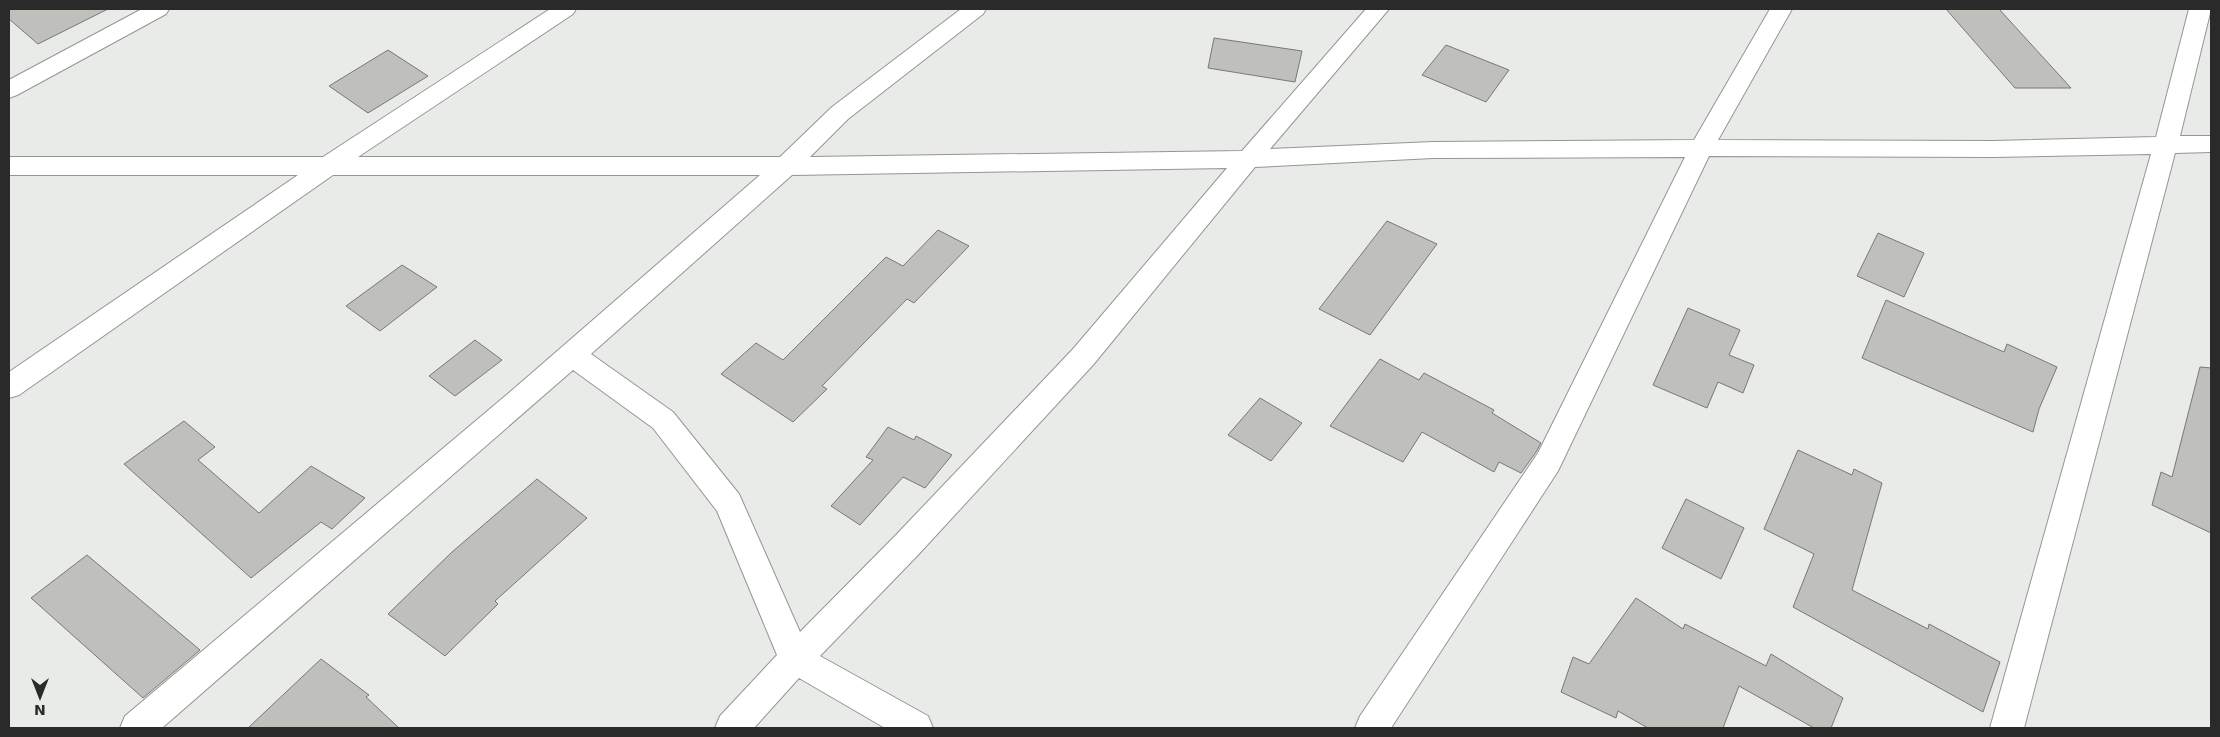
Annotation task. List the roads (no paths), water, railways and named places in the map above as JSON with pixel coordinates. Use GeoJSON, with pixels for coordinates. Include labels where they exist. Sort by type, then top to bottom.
{"type":"FeatureCollection","features":[{"type":"Feature","properties":{"kind":"street"},"geometry":{"type":"LineString","coordinates":[[9,90],[158,9]]}},
{"type":"Feature","properties":{"kind":"street"},"geometry":{"type":"LineString","coordinates":[[9,387],[329,165],[565,9]]}},
{"type":"Feature","properties":{"kind":"street"},"geometry":{"type":"LineString","coordinates":[[136,728],[520,400],[786,166],[840,113],[975,9]]}},
{"type":"Feature","properties":{"kind":"street"},"geometry":{"type":"LineString","coordinates":[[732,728],[794,659],[906,546],[1083,357],[1248,159],[1378,9]]}},
{"type":"Feature","properties":{"kind":"street"},"geometry":{"type":"LineString","coordinates":[[1372,728],[1548,462],[1701,148],[1781,9]]}},
{"type":"Feature","properties":{"kind":"street"},"geometry":{"type":"LineString","coordinates":[[2007,728],[2166,144],[2200,9]]}},
{"type":"Feature","properties":{"kind":"street"},"geometry":{"type":"LineString","coordinates":[[9,166],[786,166],[1248,159],[1433,150],[1701,148],[1993,149],[2211,144]]}},
{"type":"Feature","properties":{"kind":"street"},"geometry":{"type":"LineString","coordinates":[[571,354],[663,420],[729,503],[794,659],[916,728]]}}]}
